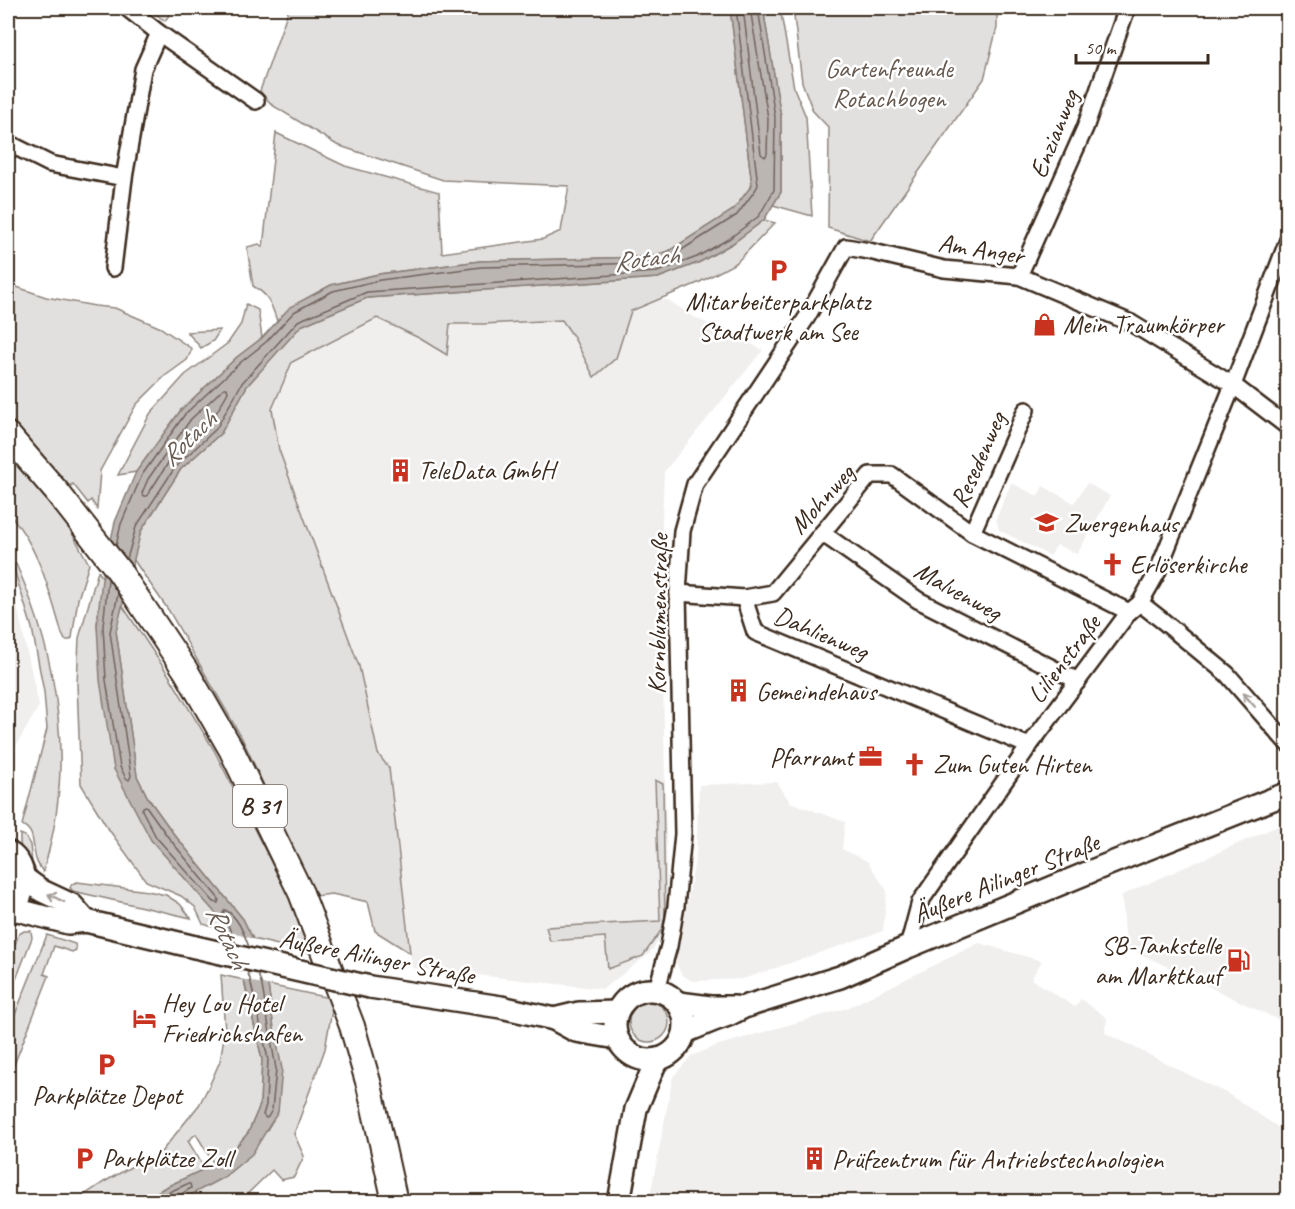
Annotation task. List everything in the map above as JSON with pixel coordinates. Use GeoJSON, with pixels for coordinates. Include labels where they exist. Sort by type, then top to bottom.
{"type":"FeatureCollection","features":[{"type":"Feature","properties":{"kind":"main road","name":"B 31"},"geometry":{"type":"LineString","coordinates":[[8,435],[84,524],[119,571],[186,671],[231,749],[301,893],[352,1026],[374,1107],[393,1198]]}},
{"type":"Feature","properties":{"kind":"main road","name":"Äußere Ailinger Straße"},"geometry":{"type":"LineString","coordinates":[[685,1032],[728,1016],[744,1007],[840,977],[1104,866],[1287,793]]}},
{"type":"Feature","properties":{"kind":"main road"},"geometry":{"type":"LineString","coordinates":[[8,852],[20,866],[24,878],[20,898],[11,911]]}},
{"type":"Feature","properties":{"kind":"main road","name":"Äußere Ailinger Straße"},"geometry":{"type":"LineString","coordinates":[[24,878],[42,891],[72,905],[86,921]]}},
{"type":"Feature","properties":{"kind":"main road","name":"Äußere Ailinger Straße"},"geometry":{"type":"LineString","coordinates":[[11,911],[68,924],[86,921],[370,987],[501,1007],[554,1019],[576,1031],[617,1038]]}},
{"type":"Feature","properties":{"kind":"main road"},"geometry":{"type":"LineString","coordinates":[[644,989],[657,989],[670,995],[679,1003],[685,1016],[685,1032],[675,1051],[665,1057],[643,1059],[633,1056],[617,1038],[615,1024],[617,1012],[632,994],[644,989]]}},
{"type":"Feature","properties":{"kind":"main road","name":"Äußere Ailinger Straße"},"geometry":{"type":"LineString","coordinates":[[679,1003],[710,1007],[744,1007]]}},
{"type":"Feature","properties":{"kind":"main road","name":"Äußere Ailinger Straße"},"geometry":{"type":"LineString","coordinates":[[554,1019],[579,1013],[617,1012]]}},
{"type":"Feature","properties":{"kind":"main road"},"geometry":{"type":"LineString","coordinates":[[633,1056],[636,1109]]}},
{"type":"Feature","properties":{"kind":"main road"},"geometry":{"type":"LineString","coordinates":[[619,1202],[636,1109],[657,1059]]}},
{"type":"Feature","properties":{"kind":"street"},"geometry":{"type":"LineString","coordinates":[[127,8],[256,101]]}},
{"type":"Feature","properties":{"kind":"street","name":"Enzianweg"},"geometry":{"type":"LineString","coordinates":[[1019,276],[1085,128],[1127,8]]}},
{"type":"Feature","properties":{"kind":"street"},"geometry":{"type":"LineString","coordinates":[[113,268],[124,178],[143,69],[159,33]]}},
{"type":"Feature","properties":{"kind":"street"},"geometry":{"type":"LineString","coordinates":[[8,143],[50,164],[124,178]]}},
{"type":"Feature","properties":{"kind":"street","name":"Lilienstraße"},"geometry":{"type":"LineString","coordinates":[[908,947],[920,902],[1029,746],[1135,608],[1157,573],[1233,385],[1287,240]]}},
{"type":"Feature","properties":{"kind":"street","name":"Am Anger"},"geometry":{"type":"LineString","coordinates":[[846,247],[944,269],[1019,276],[1131,323],[1233,385],[1287,427]]}},
{"type":"Feature","properties":{"kind":"street","name":"Kornblumenstraße"},"geometry":{"type":"LineString","coordinates":[[657,989],[669,946],[676,906],[683,834],[678,593],[682,531],[695,484],[807,317],[846,247]]}},
{"type":"Feature","properties":{"kind":"street","name":"Resedenweg"},"geometry":{"type":"LineString","coordinates":[[1026,410],[972,533],[1163,621],[1227,674],[1287,744]]}},
{"type":"Feature","properties":{"kind":"street","name":"Mohnweg"},"geometry":{"type":"LineString","coordinates":[[744,598],[774,593],[870,475],[892,475],[972,533]]}},
{"type":"Feature","properties":{"kind":"street","name":"Malvenweg"},"geometry":{"type":"LineString","coordinates":[[822,533],[918,600],[1078,681]]}},
{"type":"Feature","properties":{"kind":"street","name":"Dahlienweg"},"geometry":{"type":"LineString","coordinates":[[678,593],[744,598],[755,632],[1029,746]]}},
{"type":"Feature","properties":{"kind":"shaded area"},"geometry":{"type":"Polygon","coordinates":[[[668,300],[694,317],[763,350],[664,472],[662,629],[668,927],[649,954],[603,989],[412,968],[389,768],[378,754],[359,666],[279,450],[272,409],[290,356],[383,310],[668,300]]]}},
{"type":"Feature","properties":{"kind":"shaded area","name":"Zwergenhaus"},"geometry":{"type":"Polygon","coordinates":[[[1011,483],[1038,496],[1043,486],[1074,503],[1087,483],[1110,496],[1077,554],[1057,545],[1050,556],[999,530],[996,519],[1011,483]]]}},
{"type":"Feature","properties":{"kind":"shaded area"},"geometry":{"type":"Polygon","coordinates":[[[8,575],[12,583],[39,706],[8,760],[8,575]]]}},
{"type":"Feature","properties":{"kind":"shaded area"},"geometry":{"type":"Polygon","coordinates":[[[777,782],[790,802],[845,822],[842,849],[867,861],[887,891],[883,931],[743,979],[692,981],[681,974],[675,960],[696,854],[699,785],[777,782]]]}},
{"type":"Feature","properties":{"kind":"shaded area"},"geometry":{"type":"Polygon","coordinates":[[[1287,822],[1287,1024],[1126,947],[1122,895],[1287,822]]]}},
{"type":"Feature","properties":{"kind":"shaded area"},"geometry":{"type":"Polygon","coordinates":[[[979,943],[1042,961],[1031,979],[1075,1007],[1081,999],[1107,1018],[1105,1033],[1228,1094],[1287,1133],[1287,1201],[649,1201],[673,1077],[691,1056],[719,1045],[847,1008],[979,943]]]}},
{"type":"Feature","properties":{"kind":"green space"},"geometry":{"type":"Polygon","coordinates":[[[148,8],[174,8],[165,21],[148,8]]]}},
{"type":"Feature","properties":{"kind":"green space"},"geometry":{"type":"Polygon","coordinates":[[[289,8],[730,8],[752,185],[734,210],[669,251],[648,257],[480,261],[378,274],[331,285],[291,307],[277,321],[266,297],[253,286],[247,247],[259,244],[263,247],[276,133],[345,166],[439,192],[442,253],[543,239],[561,231],[569,186],[443,180],[337,145],[272,105],[260,91],[289,8]]]}},
{"type":"Feature","properties":{"kind":"green space"},"geometry":{"type":"Polygon","coordinates":[[[763,8],[780,8],[794,88],[806,117],[812,216],[773,205],[781,192],[781,117],[763,8]]]}},
{"type":"Feature","properties":{"kind":"green space","name":"Gartenfreunde Rotachbogen"},"geometry":{"type":"Polygon","coordinates":[[[793,8],[997,8],[997,28],[984,79],[870,241],[828,228],[829,128],[813,111],[802,82],[793,8]]]}},
{"type":"Feature","properties":{"kind":"green space"},"geometry":{"type":"Polygon","coordinates":[[[764,220],[775,223],[736,263],[698,283],[631,311],[616,358],[594,377],[562,320],[450,324],[447,355],[419,338],[377,318],[292,362],[272,409],[279,450],[359,666],[378,754],[389,768],[410,953],[375,931],[368,902],[332,894],[315,896],[242,738],[169,611],[133,559],[141,531],[181,469],[221,433],[247,386],[300,326],[367,298],[658,278],[700,262],[733,243],[764,220]]]}},
{"type":"Feature","properties":{"kind":"green space"},"geometry":{"type":"Polygon","coordinates":[[[8,284],[46,297],[115,308],[161,328],[192,349],[187,360],[165,376],[136,405],[100,471],[97,509],[91,500],[88,503],[73,484],[69,486],[8,416],[8,284]]]}},
{"type":"Feature","properties":{"kind":"green space"},"geometry":{"type":"Polygon","coordinates":[[[246,304],[258,310],[262,338],[237,357],[181,410],[136,472],[118,475],[150,414],[185,375],[228,343],[241,324],[246,304]]]}},
{"type":"Feature","properties":{"kind":"green space"},"geometry":{"type":"Polygon","coordinates":[[[220,330],[213,341],[201,348],[187,332],[220,330]]]}},
{"type":"Feature","properties":{"kind":"green space"},"geometry":{"type":"Polygon","coordinates":[[[8,453],[68,526],[89,564],[78,599],[70,640],[65,640],[62,634],[42,570],[28,540],[8,512],[8,453]]]}},
{"type":"Feature","properties":{"kind":"green space"},"geometry":{"type":"Polygon","coordinates":[[[16,564],[43,639],[58,716],[60,755],[58,794],[53,833],[43,872],[37,861],[32,835],[22,825],[47,729],[44,692],[32,628],[13,566],[16,564]]]}},
{"type":"Feature","properties":{"kind":"green space"},"geometry":{"type":"Polygon","coordinates":[[[98,571],[103,578],[97,625],[114,769],[218,916],[223,930],[203,924],[195,907],[181,896],[146,881],[107,827],[81,784],[77,684],[79,638],[98,571]]]}},
{"type":"Feature","properties":{"kind":"green space"},"geometry":{"type":"Polygon","coordinates":[[[122,605],[170,677],[214,750],[295,909],[312,953],[253,939],[243,919],[173,833],[148,798],[137,776],[116,631],[122,605]]]}},
{"type":"Feature","properties":{"kind":"green space"},"geometry":{"type":"Polygon","coordinates":[[[655,780],[663,784],[665,925],[643,956],[608,969],[605,937],[550,941],[546,927],[660,921],[655,780]]]}},
{"type":"Feature","properties":{"kind":"green space"},"geometry":{"type":"Polygon","coordinates":[[[20,834],[25,836],[30,845],[32,862],[39,877],[37,881],[22,854],[20,834]]]}},
{"type":"Feature","properties":{"kind":"green space"},"geometry":{"type":"Polygon","coordinates":[[[77,882],[166,895],[180,904],[191,918],[73,891],[70,888],[77,882]]]}},
{"type":"Feature","properties":{"kind":"green space"},"geometry":{"type":"Polygon","coordinates":[[[31,931],[32,938],[8,1000],[8,962],[19,934],[31,931]]]}},
{"type":"Feature","properties":{"kind":"green space"},"geometry":{"type":"Polygon","coordinates":[[[47,935],[75,944],[76,950],[72,952],[54,946],[44,974],[49,976],[8,1080],[8,1032],[47,935]]]}},
{"type":"Feature","properties":{"kind":"green space"},"geometry":{"type":"Polygon","coordinates":[[[221,975],[244,980],[262,1059],[260,1105],[248,1133],[228,1156],[214,1164],[196,1134],[188,1141],[205,1169],[164,1188],[143,1201],[74,1202],[136,1164],[157,1157],[199,1105],[220,1061],[225,1031],[221,975]]]}},
{"type":"Feature","properties":{"kind":"green space"},"geometry":{"type":"Polygon","coordinates":[[[268,985],[334,999],[325,1049],[294,1134],[304,1156],[294,1177],[281,1180],[272,1170],[240,1201],[179,1202],[192,1195],[278,1112],[273,1022],[268,985]]]}},
{"type":"Feature","properties":{"kind":"green space"},"geometry":{"type":"Polygon","coordinates":[[[649,1002],[663,1008],[669,1022],[663,1036],[649,1042],[635,1036],[629,1022],[635,1008],[649,1002]]]}},
{"type":"Feature","properties":{"kind":"water","name":"Rotach"},"geometry":{"type":"Polygon","coordinates":[[[730,8],[763,8],[781,117],[781,192],[764,220],[733,243],[700,262],[658,278],[367,298],[301,326],[247,386],[221,433],[181,469],[141,531],[116,631],[137,776],[148,798],[173,833],[243,919],[253,939],[268,985],[282,1069],[278,1112],[252,1154],[224,1177],[179,1201],[143,1201],[228,1156],[248,1133],[260,1105],[262,1059],[244,980],[218,916],[151,840],[114,769],[100,680],[97,625],[102,579],[115,522],[136,472],[181,410],[237,357],[262,338],[290,307],[331,285],[379,274],[480,261],[648,257],[669,251],[733,210],[752,185],[730,8]]]}},
{"type":"Feature","properties":{"kind":"pier"},"geometry":{"type":"Polygon","coordinates":[[[220,929],[256,940],[271,986],[240,979],[220,929]]]}},
{"type":"Feature","properties":{"kind":"place","name":"Mitarbeiterparkplatz Stadtwerk am See"},"geometry":{"type":"Point","coordinates":[778,270]}},
{"type":"Feature","properties":{"kind":"place","name":"Mein Traumkörper"},"geometry":{"type":"Point","coordinates":[1045,324]}},
{"type":"Feature","properties":{"kind":"place","name":"TeleData GmbH"},"geometry":{"type":"Point","coordinates":[400,470]}},
{"type":"Feature","properties":{"kind":"place","name":"Zwergenhaus"},"geometry":{"type":"Point","coordinates":[1046,523]}},
{"type":"Feature","properties":{"kind":"place","name":"Erlöserkirche"},"geometry":{"type":"Point","coordinates":[1112,564]}},
{"type":"Feature","properties":{"kind":"place","name":"Gemeindehaus"},"geometry":{"type":"Point","coordinates":[738,691]}},
{"type":"Feature","properties":{"kind":"place","name":"Pfarramt"},"geometry":{"type":"Point","coordinates":[871,757]}},
{"type":"Feature","properties":{"kind":"place","name":"Zum Guten Hirten"},"geometry":{"type":"Point","coordinates":[915,764]}},
{"type":"Feature","properties":{"kind":"place","name":"SB-Tankstelle am Marktkauf"},"geometry":{"type":"Point","coordinates":[1239,960]}},
{"type":"Feature","properties":{"kind":"place","name":"Hey Lou Hotel Friedrichshafen"},"geometry":{"type":"Point","coordinates":[144,1018]}},
{"type":"Feature","properties":{"kind":"place","name":"Parkplätze Depot"},"geometry":{"type":"Point","coordinates":[107,1064]}},
{"type":"Feature","properties":{"kind":"place","name":"Parkplätze Zoll"},"geometry":{"type":"Point","coordinates":[84,1158]}},
{"type":"Feature","properties":{"kind":"place","name":"Prüfzentrum für Antriebstechnologien"},"geometry":{"type":"Point","coordinates":[814,1159]}}]}
